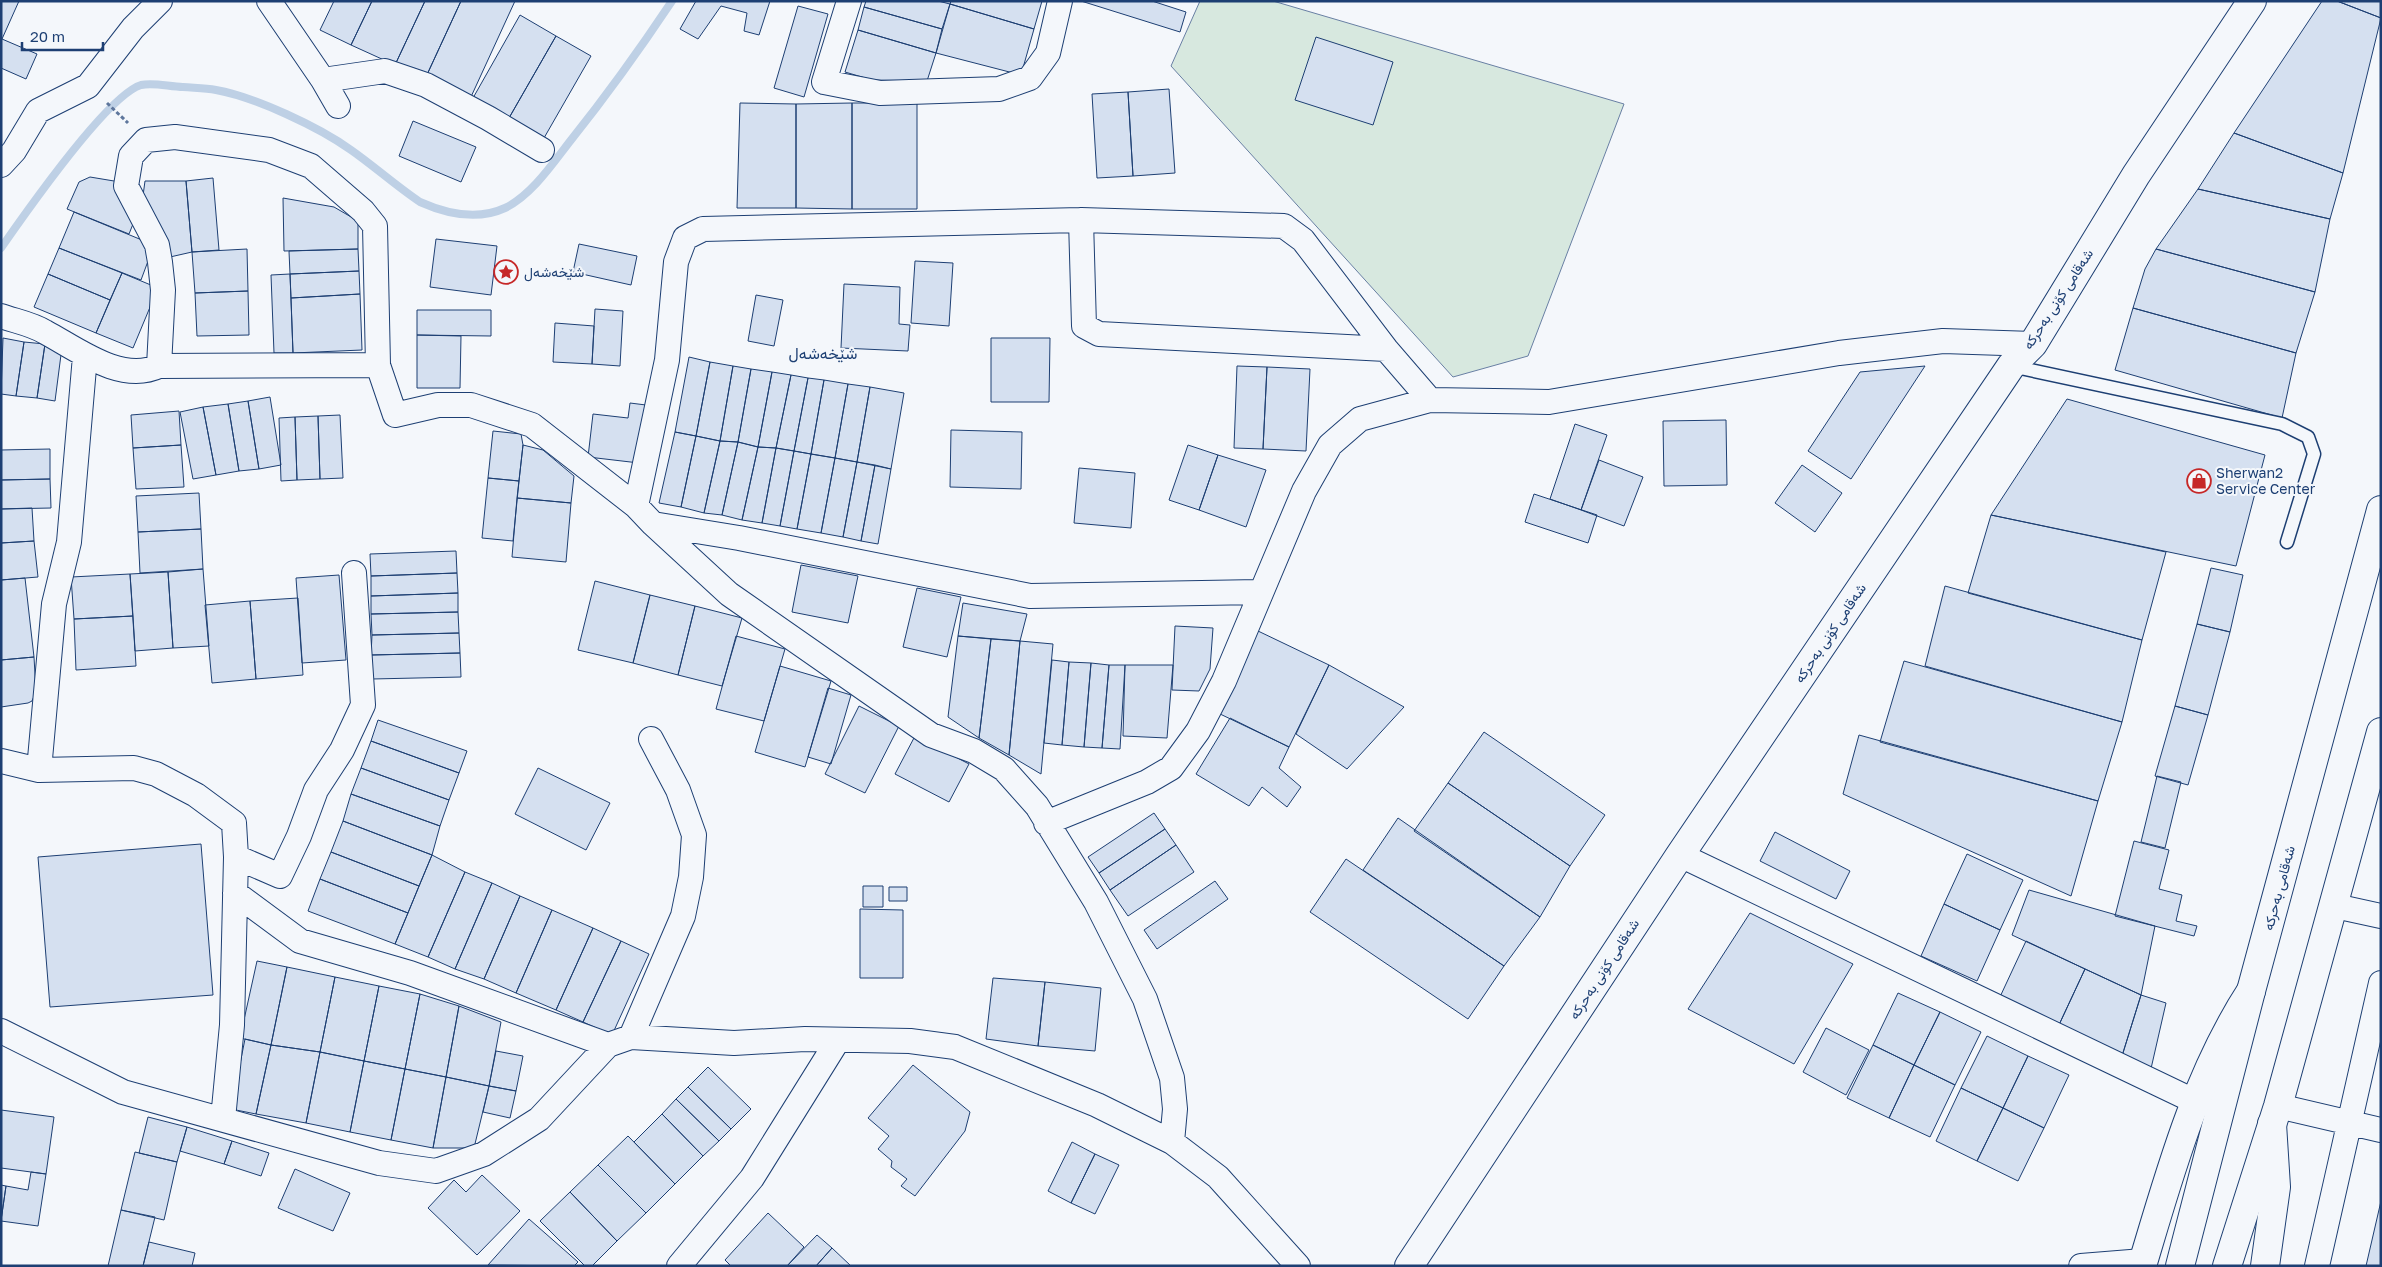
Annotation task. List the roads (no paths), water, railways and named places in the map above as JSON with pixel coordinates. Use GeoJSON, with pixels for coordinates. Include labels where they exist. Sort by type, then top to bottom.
{"type":"FeatureCollection","features":[{"type":"Feature","properties":{"kind":"main road","name":"شەقامی کۆنی بەحرکە"},"geometry":{"type":"LineString","coordinates":[[1408,1266],[1680,855],[2011,366],[2033,344],[2136,175],[2252,1]]}},
{"type":"Feature","properties":{"kind":"main road","name":"شەقامی بەحرکە"},"geometry":{"type":"LineString","coordinates":[[2180,1266],[2251,991],[2381,510]]}},
{"type":"Feature","properties":{"kind":"main road"},"geometry":{"type":"LineString","coordinates":[[2226,1266],[2275,1115],[2335,906],[2381,732]]}},
{"type":"Feature","properties":{"kind":"main road"},"geometry":{"type":"LineString","coordinates":[[2143,1263],[2173,1164],[2196,1102],[2219,1046],[2251,991]]}},
{"type":"Feature","properties":{"kind":"main road"},"geometry":{"type":"LineString","coordinates":[[2265,1266],[2276,1187],[2275,1115]]}},
{"type":"Feature","properties":{"kind":"street"},"geometry":{"type":"LineString","coordinates":[[1,165],[14,151],[38,111],[88,86],[133,28],[160,1]]}},
{"type":"Feature","properties":{"kind":"street"},"geometry":{"type":"LineString","coordinates":[[269,1],[323,80],[338,106]]}},
{"type":"Feature","properties":{"kind":"street"},"geometry":{"type":"LineString","coordinates":[[848,1],[824,82],[880,92],[999,89],[1030,78],[1048,53],[1060,1]]}},
{"type":"Feature","properties":{"kind":"street"},"geometry":{"type":"LineString","coordinates":[[323,80],[384,70],[426,85],[488,118],[542,150]]}},
{"type":"Feature","properties":{"kind":"street"},"geometry":{"type":"LineString","coordinates":[[159,366],[163,290],[160,262],[157,245],[126,186],[131,156],[146,140],[175,137],[269,150],[311,166],[363,211],[375,226],[378,365],[395,415],[438,405],[471,405],[532,425],[636,506],[729,594],[931,735],[974,752],[1004,770],[1037,806],[1096,902],[1145,999],[1172,1078],[1175,1109],[1172,1142]]}},
{"type":"Feature","properties":{"kind":"street"},"geometry":{"type":"LineString","coordinates":[[636,506],[667,360],[676,262],[685,238],[703,229],[1081,220],[1284,226],[1303,240],[1386,349],[1430,400]]}},
{"type":"Feature","properties":{"kind":"street"},"geometry":{"type":"LineString","coordinates":[[1081,220],[1084,326],[1098,334],[1386,349]]}},
{"type":"Feature","properties":{"kind":"street"},"geometry":{"type":"LineString","coordinates":[[1,316],[43,330],[85,356],[115,369],[150,370],[159,366],[378,365]]}},
{"type":"Feature","properties":{"kind":"street"},"geometry":{"type":"LineString","coordinates":[[1046,823],[1147,782],[1171,768],[1198,731],[1224,681],[1304,491],[1330,445],[1360,419],[1430,400],[1549,402],[1839,352],[1943,341],[2033,344]]}},
{"type":"Feature","properties":{"kind":"street"},"geometry":{"type":"LineString","coordinates":[[39,770],[54,604],[69,542],[85,356]]}},
{"type":"Feature","properties":{"kind":"street"},"geometry":{"type":"LineString","coordinates":[[653,524],[739,538],[1030,596],[1260,592]]}},
{"type":"Feature","properties":{"kind":"street"},"geometry":{"type":"LineString","coordinates":[[236,857],[280,876],[299,836],[316,790],[342,750],[363,705],[354,573]]}},
{"type":"Feature","properties":{"kind":"street"},"geometry":{"type":"LineString","coordinates":[[631,1037],[683,916],[691,877],[694,844],[694,835],[678,790],[651,739]]}},
{"type":"Feature","properties":{"kind":"street"},"geometry":{"type":"LineString","coordinates":[[1,761],[39,770],[134,768],[156,774],[196,795],[234,822],[236,857],[232,1025],[223,1119]]}},
{"type":"Feature","properties":{"kind":"street"},"geometry":{"type":"LineString","coordinates":[[1680,855],[2196,1102]]}},
{"type":"Feature","properties":{"kind":"street"},"geometry":{"type":"LineString","coordinates":[[234,893],[300,941],[419,976],[608,1045]]}},
{"type":"Feature","properties":{"kind":"street"},"geometry":{"type":"LineString","coordinates":[[2335,906],[2381,916]]}},
{"type":"Feature","properties":{"kind":"street"},"geometry":{"type":"LineString","coordinates":[[2317,1266],[2348,1122],[2381,983]]}},
{"type":"Feature","properties":{"kind":"street"},"geometry":{"type":"LineString","coordinates":[[1,1031],[124,1092],[379,1163],[436,1171],[484,1154],[539,1119],[608,1045],[631,1037],[734,1043],[838,1040],[910,1041],[956,1047],[1098,1105],[1172,1142],[1218,1177],[1298,1266]]}},
{"type":"Feature","properties":{"kind":"street"},"geometry":{"type":"LineString","coordinates":[[690,1262],[752,1178],[838,1040]]}},
{"type":"Feature","properties":{"kind":"street"},"geometry":{"type":"LineString","coordinates":[[2275,1115],[2348,1122],[2381,1130]]}},
{"type":"Feature","properties":{"kind":"street"},"geometry":{"type":"LineString","coordinates":[[2081,1266],[2143,1263]]}},
{"type":"Feature","properties":{"kind":"lane"},"geometry":{"type":"LineString","coordinates":[[2011,366],[2282,424],[2308,437],[2314,454],[2287,542]]}},
{"type":"Feature","properties":{"kind":"waterway"},"geometry":{"type":"LineString","coordinates":[[1,248],[88,132],[126,94],[146,84],[212,89],[249,99],[286,114],[338,141],[420,202],[441,210],[473,215],[494,212],[505,208],[524,195],[541,178],[610,89],[672,1]]}},
{"type":"Feature","properties":{"kind":"place","name":"شێخه‌شه‌ل"},"geometry":{"type":"Point","coordinates":[506,272]}},
{"type":"Feature","properties":{"kind":"place","name":"Sherwan2 Service Center"},"geometry":{"type":"Point","coordinates":[2199,481]}},
{"type":"Feature","properties":{"kind":"district","name":"شێخەشەل"},"geometry":{"type":"Point","coordinates":[823,353]}}]}
